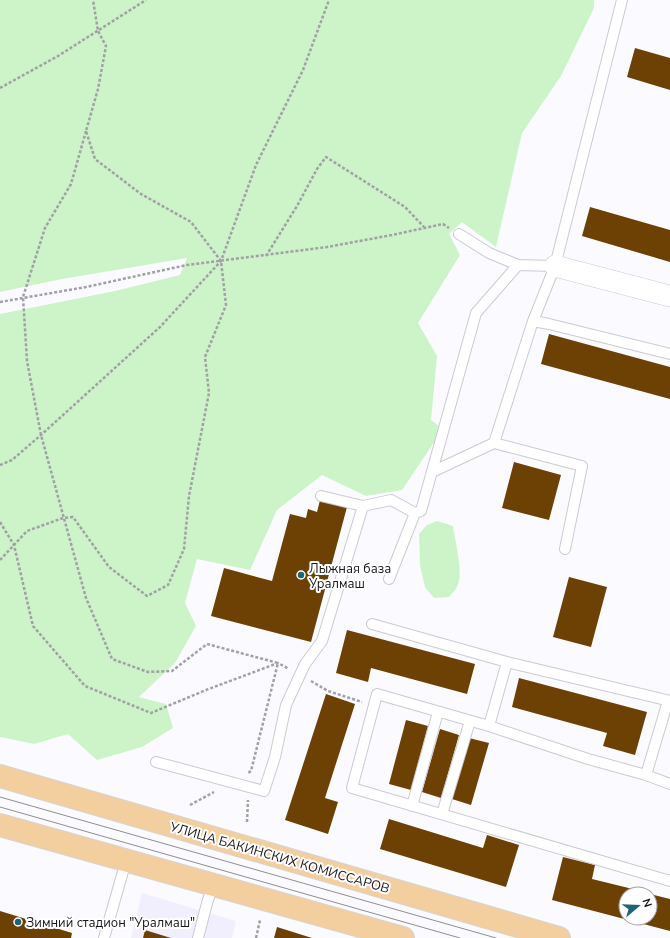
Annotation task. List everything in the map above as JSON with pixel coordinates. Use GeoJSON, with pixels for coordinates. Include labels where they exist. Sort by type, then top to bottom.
{"type":"FeatureCollection","features":[{"type":"Feature","properties":{"kind":"main road","name":"УЛИЦА БАКИНСКИХ КОМИССАРОВ"},"geometry":{"type":"LineString","coordinates":[[0,776],[559,938]]}},
{"type":"Feature","properties":{"kind":"main road"},"geometry":{"type":"LineString","coordinates":[[0,825],[403,938]]}},
{"type":"Feature","properties":{"kind":"street"},"geometry":{"type":"LineString","coordinates":[[555,266],[670,296]]}},
{"type":"Feature","properties":{"kind":"lane"},"geometry":{"type":"LineString","coordinates":[[494,443],[533,321],[555,266],[622,0]]}},
{"type":"Feature","properties":{"kind":"lane"},"geometry":{"type":"LineString","coordinates":[[459,234],[488,253],[518,265],[555,266]]}},
{"type":"Feature","properties":{"kind":"lane"},"geometry":{"type":"LineString","coordinates":[[321,496],[362,506],[391,500],[415,513],[422,511],[476,313],[518,265]]}},
{"type":"Feature","properties":{"kind":"lane"},"geometry":{"type":"LineString","coordinates":[[533,321],[670,354]]}},
{"type":"Feature","properties":{"kind":"lane"},"geometry":{"type":"LineString","coordinates":[[432,472],[494,443],[582,466],[565,548]]}},
{"type":"Feature","properties":{"kind":"lane"},"geometry":{"type":"LineString","coordinates":[[156,762],[264,791],[275,757],[286,705],[305,664],[322,641],[362,506]]}},
{"type":"Feature","properties":{"kind":"lane"},"geometry":{"type":"LineString","coordinates":[[389,579],[415,513]]}},
{"type":"Feature","properties":{"kind":"lane"},"geometry":{"type":"LineString","coordinates":[[372,624],[507,662],[669,701],[646,775]]}},
{"type":"Feature","properties":{"kind":"lane"},"geometry":{"type":"LineString","coordinates":[[489,726],[507,662]]}},
{"type":"Feature","properties":{"kind":"lane"},"geometry":{"type":"LineString","coordinates":[[670,784],[646,775],[588,759],[489,726],[377,694],[352,788],[670,881]]}},
{"type":"Feature","properties":{"kind":"lane"},"geometry":{"type":"LineString","coordinates":[[412,806],[438,712]]}},
{"type":"Feature","properties":{"kind":"lane"},"geometry":{"type":"LineString","coordinates":[[442,814],[470,721]]}},
{"type":"Feature","properties":{"kind":"lane"},"geometry":{"type":"LineString","coordinates":[[104,938],[126,861]]}},
{"type":"Feature","properties":{"kind":"lane"},"geometry":{"type":"LineString","coordinates":[[198,938],[213,885]]}},
{"type":"Feature","properties":{"kind":"path"},"geometry":{"type":"LineString","coordinates":[[93,0],[98,31],[106,46],[98,89],[71,184],[45,228],[23,297],[27,361],[41,436],[86,598],[112,659],[148,672],[172,671],[207,644],[278,664],[328,691],[373,706]]}},
{"type":"Feature","properties":{"kind":"path"},"geometry":{"type":"LineString","coordinates":[[0,88],[58,56],[146,0]]}},
{"type":"Feature","properties":{"kind":"path"},"geometry":{"type":"LineString","coordinates":[[0,465],[12,460],[41,436],[160,327],[220,260],[256,165],[303,70],[329,0]]}},
{"type":"Feature","properties":{"kind":"path"},"geometry":{"type":"LineString","coordinates":[[0,560],[27,531],[63,518],[73,517],[109,567],[147,596],[168,585],[184,549],[189,496],[208,393],[205,357],[226,305],[220,260],[191,222],[141,194],[95,159],[86,131]]}},
{"type":"Feature","properties":{"kind":"path"},"geometry":{"type":"LineString","coordinates":[[266,256],[297,206],[317,169],[326,157],[405,207],[424,228]]}},
{"type":"Feature","properties":{"kind":"path"},"geometry":{"type":"LineString","coordinates":[[0,302],[86,287],[187,265],[327,247],[443,224],[459,234]]}},
{"type":"Feature","properties":{"kind":"path"},"geometry":{"type":"LineString","coordinates":[[0,522],[14,545],[33,626],[85,686],[151,713],[206,690],[278,664]]}},
{"type":"Feature","properties":{"kind":"path"},"geometry":{"type":"LineString","coordinates":[[190,805],[251,771],[278,664]]}},
{"type":"Feature","properties":{"kind":"path"},"geometry":{"type":"LineString","coordinates":[[256,938],[260,920]]}},
{"type":"Feature","properties":{"kind":"shaded area"},"geometry":{"type":"Polygon","coordinates":[[[142,893],[236,921],[232,938],[131,938],[142,893]]]}},
{"type":"Feature","properties":{"kind":"green space"},"geometry":{"type":"Polygon","coordinates":[[[0,0],[594,0],[594,8],[561,76],[522,133],[496,247],[462,222],[449,234],[460,255],[418,323],[437,356],[431,420],[443,429],[402,490],[366,496],[322,475],[277,510],[250,570],[197,559],[185,603],[196,626],[175,663],[139,697],[166,704],[173,728],[142,747],[97,760],[68,734],[34,744],[0,737],[0,314],[115,291],[180,275],[187,258],[62,279],[0,292],[0,0]]]}},
{"type":"Feature","properties":{"kind":"green space"},"geometry":{"type":"Polygon","coordinates":[[[437,521],[453,526],[460,572],[456,589],[449,597],[434,598],[425,587],[420,566],[419,534],[427,525],[437,521]]]}},
{"type":"Feature","properties":{"kind":"building"},"geometry":{"type":"Polygon","coordinates":[[[635,48],[670,58],[670,90],[627,77],[635,48]]]}},
{"type":"Feature","properties":{"kind":"building"},"geometry":{"type":"Polygon","coordinates":[[[590,207],[670,230],[670,262],[582,236],[590,207]]]}},
{"type":"Feature","properties":{"kind":"building"},"geometry":{"type":"Polygon","coordinates":[[[549,334],[670,367],[670,399],[541,364],[549,334]]]}},
{"type":"Feature","properties":{"kind":"building"},"geometry":{"type":"Polygon","coordinates":[[[514,462],[561,475],[549,520],[502,508],[514,462]]]}},
{"type":"Feature","properties":{"kind":"building","name":"Лыжная база Уралмаш"},"geometry":{"type":"Polygon","coordinates":[[[320,500],[347,507],[311,642],[211,616],[224,568],[272,581],[290,514],[306,518],[308,509],[317,512],[320,500]]]}},
{"type":"Feature","properties":{"kind":"building"},"geometry":{"type":"Polygon","coordinates":[[[569,577],[607,587],[591,647],[553,637],[569,577]]]}},
{"type":"Feature","properties":{"kind":"building"},"geometry":{"type":"Polygon","coordinates":[[[347,630],[475,664],[467,694],[371,668],[368,682],[336,673],[347,630]]]}},
{"type":"Feature","properties":{"kind":"building"},"geometry":{"type":"Polygon","coordinates":[[[519,678],[647,712],[635,755],[603,746],[607,733],[512,707],[519,678]]]}},
{"type":"Feature","properties":{"kind":"building"},"geometry":{"type":"Polygon","coordinates":[[[326,694],[355,704],[325,798],[338,802],[328,834],[285,820],[326,694]]]}},
{"type":"Feature","properties":{"kind":"building"},"geometry":{"type":"Polygon","coordinates":[[[406,720],[428,726],[411,790],[389,784],[406,720]]]}},
{"type":"Feature","properties":{"kind":"building"},"geometry":{"type":"Polygon","coordinates":[[[440,729],[459,735],[441,798],[422,792],[440,729]]]}},
{"type":"Feature","properties":{"kind":"building"},"geometry":{"type":"Polygon","coordinates":[[[469,738],[489,743],[471,805],[452,799],[469,738]]]}},
{"type":"Feature","properties":{"kind":"building"},"geometry":{"type":"Polygon","coordinates":[[[389,819],[483,848],[487,835],[519,845],[506,887],[380,849],[389,819]]]}},
{"type":"Feature","properties":{"kind":"building"},"geometry":{"type":"Polygon","coordinates":[[[563,857],[595,865],[592,879],[620,886],[618,886],[618,917],[552,900],[563,857]]]}},
{"type":"Feature","properties":{"kind":"building"},"geometry":{"type":"Polygon","coordinates":[[[658,896],[670,899],[670,931],[651,926],[658,926],[658,896]]]}},
{"type":"Feature","properties":{"kind":"building","name":"Зимний стадион \"Уралмаш\""},"geometry":{"type":"Polygon","coordinates":[[[0,911],[72,933],[71,938],[0,938],[0,911]]]}},
{"type":"Feature","properties":{"kind":"building"},"geometry":{"type":"Polygon","coordinates":[[[277,927],[312,938],[274,938],[277,927]]]}},
{"type":"Feature","properties":{"kind":"building"},"geometry":{"type":"Polygon","coordinates":[[[145,930],[171,938],[143,938],[145,930]]]}},
{"type":"Feature","properties":{"kind":"tram line"},"geometry":{"type":"LineString","coordinates":[[0,797],[496,938]]}},
{"type":"Feature","properties":{"kind":"tram line"},"geometry":{"type":"LineString","coordinates":[[0,807],[460,938]]}},
{"type":"Feature","properties":{"kind":"place","name":"Лыжная база Уралмаш"},"geometry":{"type":"Point","coordinates":[301,575]}},
{"type":"Feature","properties":{"kind":"place","name":"Зимний стадион \"Уралмаш\""},"geometry":{"type":"Point","coordinates":[18,922]}}]}
